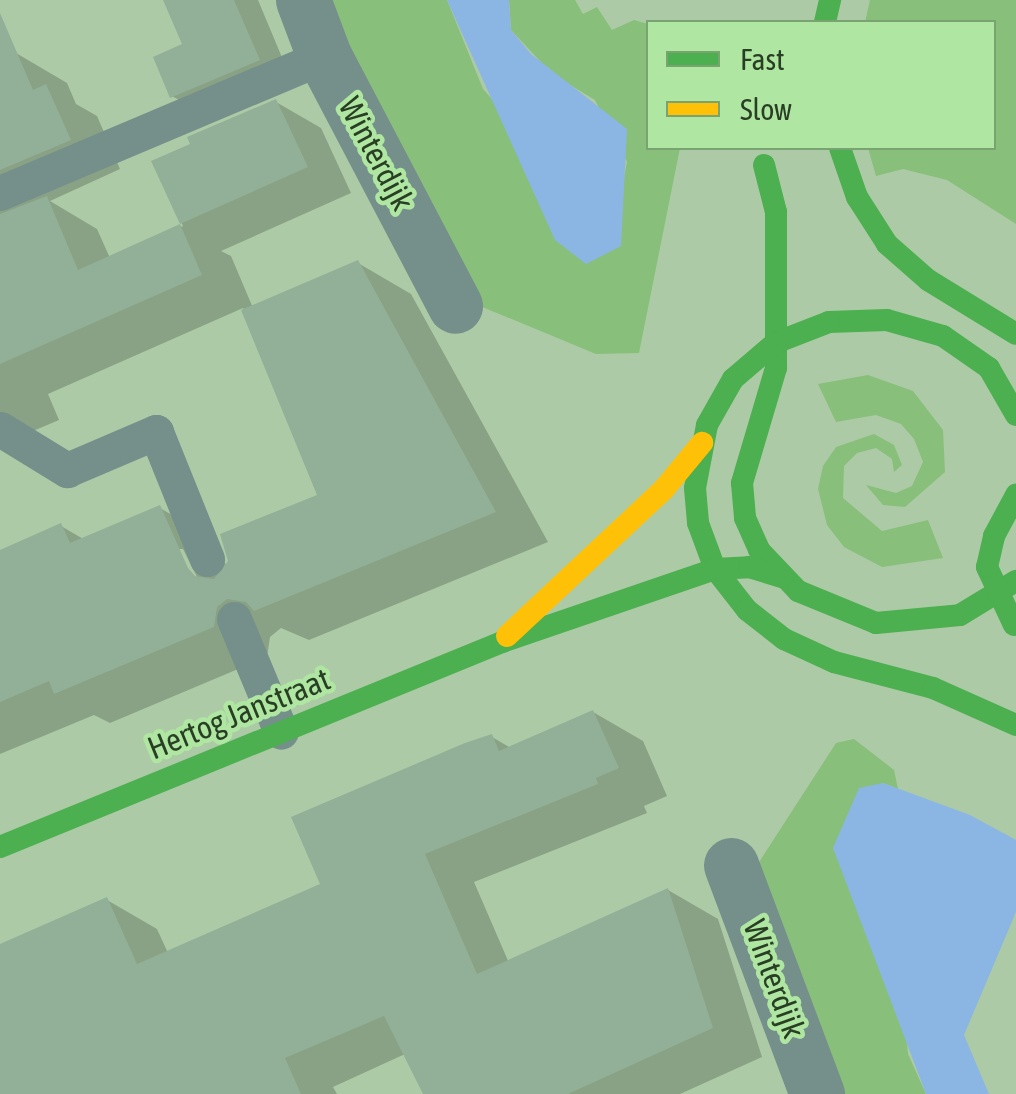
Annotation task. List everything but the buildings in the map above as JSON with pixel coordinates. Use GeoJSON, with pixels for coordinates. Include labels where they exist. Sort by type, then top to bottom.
{"type":"FeatureCollection","features":[{"type":"Feature","properties":{"kind":"main road"},"geometry":{"type":"LineString","coordinates":[[841,150],[857,197],[878,233],[906,264],[1012,328]]}},
{"type":"Feature","properties":{"kind":"main road"},"geometry":{"type":"LineString","coordinates":[[749,199],[766,156]]}},
{"type":"Feature","properties":{"kind":"main road"},"geometry":{"type":"LineString","coordinates":[[766,156],[776,212],[772,393],[742,483],[750,534],[781,577]]}},
{"type":"Feature","properties":{"kind":"main road"},"geometry":{"type":"LineString","coordinates":[[733,379],[775,343],[810,327],[867,318],[924,329],[976,356],[1016,367]]}},
{"type":"Feature","properties":{"kind":"main road"},"geometry":{"type":"LineString","coordinates":[[736,344],[733,379],[702,442],[695,505],[715,569],[755,617],[800,649],[933,688],[1016,725]]}},
{"type":"Feature","properties":{"kind":"main road"},"geometry":{"type":"LineString","coordinates":[[976,356],[1016,415]]}},
{"type":"Feature","properties":{"kind":"main road","name":"Hertog Janstraat"},"geometry":{"type":"LineString","coordinates":[[502,642],[664,489],[702,442]]}},
{"type":"Feature","properties":{"kind":"main road"},"geometry":{"type":"LineString","coordinates":[[1016,495],[987,556],[997,597],[1016,627]]}},
{"type":"Feature","properties":{"kind":"main road"},"geometry":{"type":"LineString","coordinates":[[715,569],[749,567],[781,577],[826,607],[876,623],[940,620],[997,597],[1016,582]]}},
{"type":"Feature","properties":{"kind":"main road","name":"Hertog Janstraat"},"geometry":{"type":"LineString","coordinates":[[0,847],[502,642],[715,569]]}},
{"type":"Feature","properties":{"kind":"main road"},"geometry":{"type":"LineString","coordinates":[[709,612],[755,617]]}},
{"type":"Feature","properties":{"kind":"main road","name":"Hertog Janstraat"},"geometry":{"type":"LineString","coordinates":[[502,642],[586,638]]}},
{"type":"Feature","properties":{"kind":"street","name":"Winterdijk"},"geometry":{"type":"LineString","coordinates":[[302,0],[324,56],[456,306]]}},
{"type":"Feature","properties":{"kind":"street","name":"Winterdijk"},"geometry":{"type":"LineString","coordinates":[[731,864],[817,1094]]}},
{"type":"Feature","properties":{"kind":"lane"},"geometry":{"type":"LineString","coordinates":[[0,194],[324,56]]}},
{"type":"Feature","properties":{"kind":"lane"},"geometry":{"type":"LineString","coordinates":[[0,429],[67,470],[156,432],[207,559]]}},
{"type":"Feature","properties":{"kind":"lane"},"geometry":{"type":"LineString","coordinates":[[234,619],[281,732]]}},
{"type":"Feature","properties":{"kind":"green space"},"geometry":{"type":"Polygon","coordinates":[[[320,0],[447,0],[483,89],[621,246],[619,203],[627,162],[595,100],[552,74],[511,30],[509,0],[575,0],[583,14],[597,7],[612,30],[634,20],[646,23],[646,150],[680,150],[639,353],[596,354],[463,299],[320,0]]]}},
{"type":"Feature","properties":{"kind":"green space"},"geometry":{"type":"Polygon","coordinates":[[[870,0],[1016,0],[1016,224],[947,180],[903,169],[876,176],[869,150],[996,150],[996,20],[865,20],[870,0]]]}},
{"type":"Feature","properties":{"kind":"green space"},"geometry":{"type":"Polygon","coordinates":[[[868,375],[913,391],[943,430],[945,472],[905,507],[883,505],[866,485],[896,493],[912,486],[923,462],[914,439],[901,424],[876,415],[836,422],[818,384],[868,375]]]}},
{"type":"Feature","properties":{"kind":"green space"},"geometry":{"type":"Polygon","coordinates":[[[874,434],[894,445],[902,465],[894,472],[892,459],[876,448],[857,453],[844,466],[843,498],[882,531],[928,520],[943,558],[882,567],[844,547],[827,525],[818,489],[823,466],[836,447],[874,434]]]}},
{"type":"Feature","properties":{"kind":"green space"},"geometry":{"type":"Polygon","coordinates":[[[854,739],[894,770],[898,789],[883,783],[908,1054],[926,1094],[843,1094],[754,870],[836,743],[854,739]]]}},
{"type":"Feature","properties":{"kind":"water"},"geometry":{"type":"Polygon","coordinates":[[[447,0],[509,0],[511,30],[531,54],[627,129],[621,246],[586,264],[555,240],[447,0]]]}},
{"type":"Feature","properties":{"kind":"water"},"geometry":{"type":"Polygon","coordinates":[[[883,783],[970,815],[1016,840],[1016,912],[964,1035],[989,1094],[926,1094],[833,848],[859,788],[883,783]]]}},
{"type":"Feature","properties":{"kind":"traffic: fast"},"geometry":{"type":"LineString","coordinates":[[825,20],[830,0]]}},
{"type":"Feature","properties":{"kind":"traffic: fast"},"geometry":{"type":"LineString","coordinates":[[841,150],[857,197],[887,244],[928,280],[1016,334]]}},
{"type":"Feature","properties":{"kind":"traffic: fast"},"geometry":{"type":"LineString","coordinates":[[764,165],[776,212],[776,368],[742,483],[745,518],[759,550],[798,591],[876,623],[960,615],[1016,581]]}},
{"type":"Feature","properties":{"kind":"traffic: fast"},"geometry":{"type":"LineString","coordinates":[[1016,415],[989,368],[943,336],[887,320],[829,322],[775,343],[733,379],[707,425],[695,488],[698,523],[715,569],[747,610],[784,639],[834,662],[933,688],[1016,725]]}},
{"type":"Feature","properties":{"kind":"traffic: fast"},"geometry":{"type":"LineString","coordinates":[[1014,625],[987,567],[994,536],[1016,495]]}},
{"type":"Feature","properties":{"kind":"traffic: fast"},"geometry":{"type":"LineString","coordinates":[[0,847],[502,642],[715,569],[749,567],[781,577]]}},
{"type":"Feature","properties":{"kind":"traffic: slow"},"geometry":{"type":"LineString","coordinates":[[507,636],[664,489],[702,443]]}}]}
